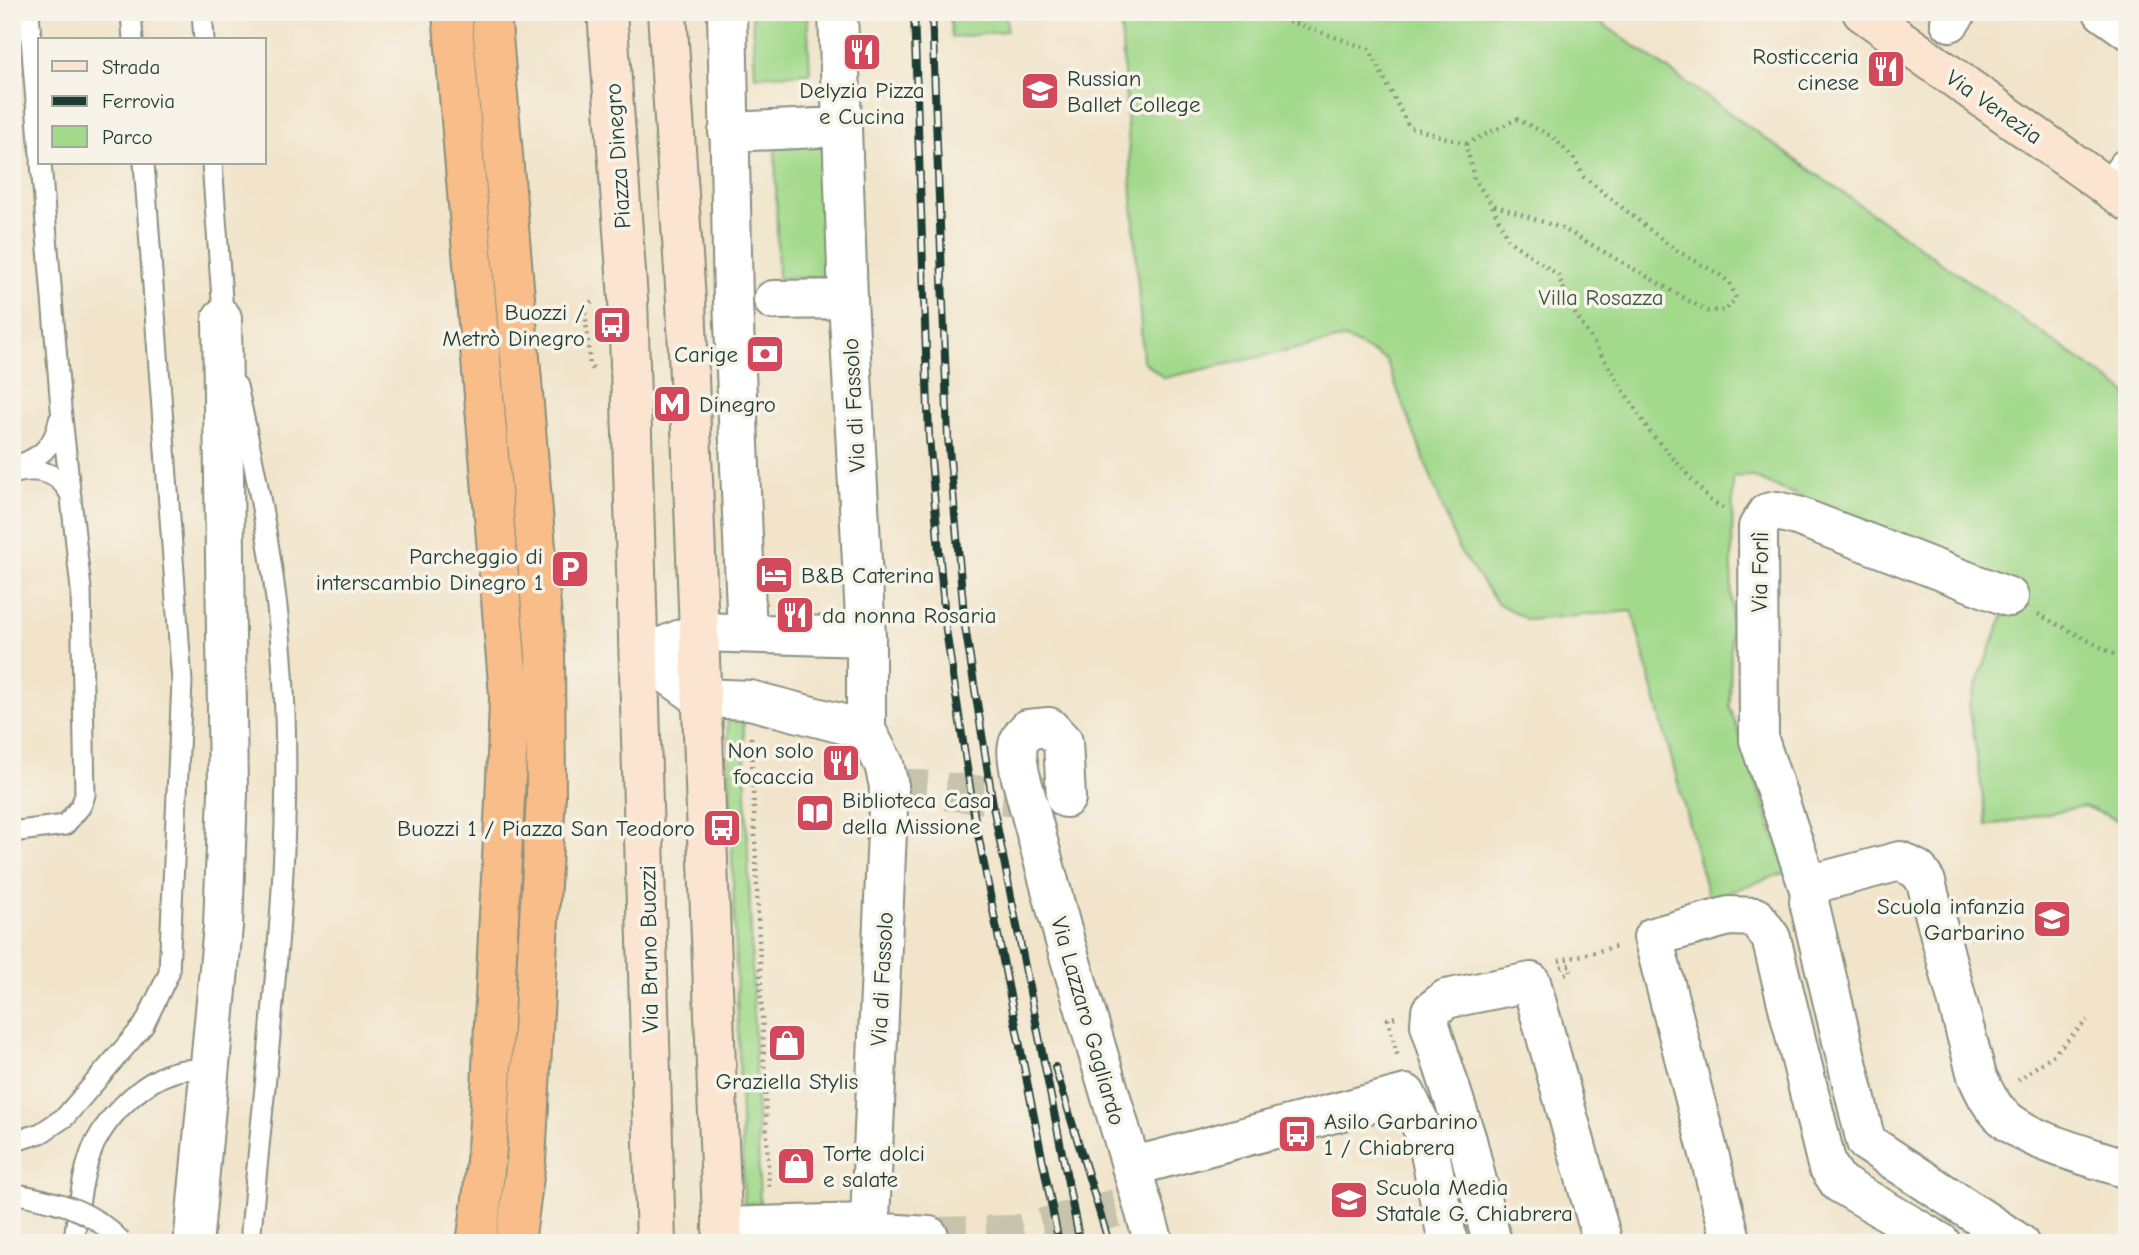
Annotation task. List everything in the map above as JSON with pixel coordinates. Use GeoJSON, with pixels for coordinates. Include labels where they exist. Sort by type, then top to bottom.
{"type":"FeatureCollection","features":[{"type":"Feature","properties":{"kind":"highway"},"geometry":{"type":"LineString","coordinates":[[452,12],[509,695],[506,808],[490,1103],[483,1200],[476,1243]]}},
{"type":"Feature","properties":{"kind":"highway"},"geometry":{"type":"LineString","coordinates":[[491,12],[545,655],[546,795],[540,912],[526,1161],[514,1243]]}},
{"type":"Feature","properties":{"kind":"main road","name":"Piazza Dinegro"},"geometry":{"type":"LineString","coordinates":[[607,12],[628,299]]}},
{"type":"Feature","properties":{"kind":"main road"},"geometry":{"type":"LineString","coordinates":[[667,12],[681,213],[723,1235]]}},
{"type":"Feature","properties":{"kind":"main road","name":"Via Venezia"},"geometry":{"type":"LineString","coordinates":[[1862,12],[2122,186]]}},
{"type":"Feature","properties":{"kind":"main road","name":"Via Bruno Buozzi"},"geometry":{"type":"LineString","coordinates":[[628,299],[641,655],[656,1243]]}},
{"type":"Feature","properties":{"kind":"street"},"geometry":{"type":"LineString","coordinates":[[727,12],[731,208],[755,300],[747,633]]}},
{"type":"Feature","properties":{"kind":"street"},"geometry":{"type":"LineString","coordinates":[[755,300],[848,299],[838,12]]}},
{"type":"Feature","properties":{"kind":"street"},"geometry":{"type":"LineString","coordinates":[[2103,12],[2127,29]]}},
{"type":"Feature","properties":{"kind":"street"},"geometry":{"type":"LineString","coordinates":[[728,132],[842,127]]}},
{"type":"Feature","properties":{"kind":"street","name":"Via di Fassolo"},"geometry":{"type":"LineString","coordinates":[[848,299],[866,637],[866,730],[884,764],[889,786],[882,1006],[869,1232]]}},
{"type":"Feature","properties":{"kind":"street"},"geometry":{"type":"LineString","coordinates":[[194,1235],[223,926],[228,792],[222,318]]}},
{"type":"Feature","properties":{"kind":"street","name":"Via Forlì"},"geometry":{"type":"LineString","coordinates":[[1810,892],[1759,740],[1758,527],[1762,518],[1777,511],[1804,518],[2009,597]]}},
{"type":"Feature","properties":{"kind":"street"},"geometry":{"type":"LineString","coordinates":[[641,655],[699,632],[866,637]]}},
{"type":"Feature","properties":{"kind":"street"},"geometry":{"type":"LineString","coordinates":[[641,655],[701,698],[750,700],[866,730]]}},
{"type":"Feature","properties":{"kind":"street","name":"Via Lazzaro Gagliardo"},"geometry":{"type":"LineString","coordinates":[[1066,797],[1063,742],[1049,727],[1028,729],[1019,737],[1016,749],[1027,799],[1129,1192],[1154,1243]]}},
{"type":"Feature","properties":{"kind":"street"},"geometry":{"type":"LineString","coordinates":[[2019,1243],[1866,1142],[1809,902],[1810,892],[1820,883],[1899,861],[1918,870],[1927,882],[1977,1076],[1989,1102],[2004,1118],[2028,1133],[2127,1169]]}},
{"type":"Feature","properties":{"kind":"street"},"geometry":{"type":"LineString","coordinates":[[1732,1243],[1653,937],[1729,916],[1756,917],[1771,939],[1827,1166],[1839,1183],[1941,1243]]}},
{"type":"Feature","properties":{"kind":"street"},"geometry":{"type":"LineString","coordinates":[[1492,1243],[1467,1140],[1430,1025],[1431,1011],[1446,999],[1545,971],[1603,1243]]}},
{"type":"Feature","properties":{"kind":"street"},"geometry":{"type":"LineString","coordinates":[[1129,1192],[1406,1094],[1427,1139],[1448,1243]]}},
{"type":"Feature","properties":{"kind":"street"},"geometry":{"type":"LineString","coordinates":[[723,1235],[771,1225],[929,1236],[929,1243]]}},
{"type":"Feature","properties":{"kind":"lane"},"geometry":{"type":"LineString","coordinates":[[29,12],[38,128]]}},
{"type":"Feature","properties":{"kind":"lane"},"geometry":{"type":"LineString","coordinates":[[131,12],[133,38]]}},
{"type":"Feature","properties":{"kind":"lane"},"geometry":{"type":"LineString","coordinates":[[202,12],[204,38]]}},
{"type":"Feature","properties":{"kind":"lane"},"geometry":{"type":"LineString","coordinates":[[12,832],[65,825],[81,806],[85,794],[81,589],[61,408],[41,164]]}},
{"type":"Feature","properties":{"kind":"lane"},"geometry":{"type":"LineString","coordinates":[[12,1142],[41,1133],[65,1116],[139,1033],[169,973],[181,682],[144,164]]}},
{"type":"Feature","properties":{"kind":"lane"},"geometry":{"type":"LineString","coordinates":[[212,164],[222,318],[264,504],[283,673],[282,875],[249,1239]]}},
{"type":"Feature","properties":{"kind":"lane"},"geometry":{"type":"LineString","coordinates":[[12,467],[41,456],[51,445],[61,408]]}},
{"type":"Feature","properties":{"kind":"lane"},"geometry":{"type":"LineString","coordinates":[[12,474],[39,470],[53,475],[65,483],[73,500]]}},
{"type":"Feature","properties":{"kind":"lane"},"geometry":{"type":"LineString","coordinates":[[73,1243],[90,1158],[103,1130],[138,1092],[161,1077],[181,1070],[211,1070]]}},
{"type":"Feature","properties":{"kind":"lane"},"geometry":{"type":"LineString","coordinates":[[12,1193],[76,1207],[95,1217],[122,1242]]}},
{"type":"Feature","properties":{"kind":"path"},"geometry":{"type":"LineString","coordinates":[[1262,12],[1369,49],[1409,127],[1466,144],[1517,119],[1553,137],[1574,159],[1584,177],[1674,249],[1730,283],[1735,298],[1726,310],[1707,311],[1564,229],[1492,205]]}},
{"type":"Feature","properties":{"kind":"path"},"geometry":{"type":"LineString","coordinates":[[1466,144],[1474,179],[1492,205],[1508,240],[1558,275],[1571,307],[1650,432],[1710,500],[1733,514]]}},
{"type":"Feature","properties":{"kind":"path"},"geometry":{"type":"LineString","coordinates":[[2009,597],[2127,661]]}},
{"type":"Feature","properties":{"kind":"path"},"geometry":{"type":"LineString","coordinates":[[750,700],[771,1225]]}},
{"type":"Feature","properties":{"kind":"path"},"geometry":{"type":"LineString","coordinates":[[1545,971],[1653,937]]}},
{"type":"Feature","properties":{"kind":"path"},"geometry":{"type":"LineString","coordinates":[[1570,965],[1571,972],[1545,971],[1570,965]]}},
{"type":"Feature","properties":{"kind":"path"},"geometry":{"type":"LineString","coordinates":[[1989,1102],[2054,1054],[2087,1020]]}},
{"type":"Feature","properties":{"kind":"green space"},"geometry":{"type":"Polygon","coordinates":[[[752,12],[807,12],[810,73],[755,76],[752,12]]]}},
{"type":"Feature","properties":{"kind":"green space"},"geometry":{"type":"Polygon","coordinates":[[[950,12],[1006,12],[1007,31],[952,38],[950,12]]]}},
{"type":"Feature","properties":{"kind":"green space","name":"Villa Rosazza"},"geometry":{"type":"Polygon","coordinates":[[[1120,12],[1586,12],[2127,393],[2127,824],[2084,806],[1987,826],[1969,704],[2015,585],[1750,476],[1733,477],[1730,707],[1787,872],[1709,899],[1632,611],[1528,620],[1497,603],[1459,550],[1386,360],[1346,338],[1164,378],[1143,361],[1120,12]]]}},
{"type":"Feature","properties":{"kind":"green space"},"geometry":{"type":"Polygon","coordinates":[[[823,140],[826,277],[778,278],[775,141],[823,140]]]}},
{"type":"Feature","properties":{"kind":"green space"},"geometry":{"type":"Polygon","coordinates":[[[727,705],[743,705],[760,1203],[744,1204],[727,705]]]}},
{"type":"Feature","properties":{"kind":"tunnel"},"geometry":{"type":"LineString","coordinates":[[889,786],[1027,799]]}},
{"type":"Feature","properties":{"kind":"tunnel"},"geometry":{"type":"LineString","coordinates":[[929,1236],[1017,1234],[1116,1208]]}},
{"type":"Feature","properties":{"kind":"railway"},"geometry":{"type":"LineString","coordinates":[[914,12],[929,437],[946,630],[974,814],[1059,1243]]}},
{"type":"Feature","properties":{"kind":"railway"},"geometry":{"type":"LineString","coordinates":[[932,12],[948,437],[965,626],[994,811],[1080,1243]]}},
{"type":"Feature","properties":{"kind":"railway"},"geometry":{"type":"LineString","coordinates":[[1055,1067],[1109,1243]]}},
{"type":"Feature","properties":{"kind":"place","name":"Delyzia Pizza e Cucina"},"geometry":{"type":"Point","coordinates":[862,52]}},
{"type":"Feature","properties":{"kind":"place","name":"Rosticceria cinese"},"geometry":{"type":"Point","coordinates":[1886,69]}},
{"type":"Feature","properties":{"kind":"place","name":"Russian Ballet College"},"geometry":{"type":"Point","coordinates":[1040,91]}},
{"type":"Feature","properties":{"kind":"place","name":"Buozzi / Metrò Dinegro"},"geometry":{"type":"Point","coordinates":[612,325]}},
{"type":"Feature","properties":{"kind":"place","name":"Carige"},"geometry":{"type":"Point","coordinates":[765,354]}},
{"type":"Feature","properties":{"kind":"place","name":"Dinegro"},"geometry":{"type":"Point","coordinates":[672,404]}},
{"type":"Feature","properties":{"kind":"place","name":"Parcheggio di interscambio Dinegro 1"},"geometry":{"type":"Point","coordinates":[570,569]}},
{"type":"Feature","properties":{"kind":"place","name":"B&B Caterina"},"geometry":{"type":"Point","coordinates":[774,575]}},
{"type":"Feature","properties":{"kind":"place","name":"da nonna Rosaria"},"geometry":{"type":"Point","coordinates":[795,615]}},
{"type":"Feature","properties":{"kind":"place","name":"Non solo focaccia"},"geometry":{"type":"Point","coordinates":[841,763]}},
{"type":"Feature","properties":{"kind":"place","name":"Biblioteca Casa della Missione"},"geometry":{"type":"Point","coordinates":[815,813]}},
{"type":"Feature","properties":{"kind":"place","name":"Buozzi 1 / Piazza San Teodoro"},"geometry":{"type":"Point","coordinates":[722,828]}},
{"type":"Feature","properties":{"kind":"place","name":"Scuola infanzia Garbarino"},"geometry":{"type":"Point","coordinates":[2052,919]}},
{"type":"Feature","properties":{"kind":"place","name":"Graziella Stylis"},"geometry":{"type":"Point","coordinates":[787,1043]}},
{"type":"Feature","properties":{"kind":"place","name":"Asilo Garbarino 1 / Chiabrera"},"geometry":{"type":"Point","coordinates":[1297,1134]}},
{"type":"Feature","properties":{"kind":"place","name":"Torte dolci e salate"},"geometry":{"type":"Point","coordinates":[796,1166]}},
{"type":"Feature","properties":{"kind":"place","name":"Scuola Media Statale G. Chiabrera"},"geometry":{"type":"Point","coordinates":[1349,1200]}}]}
